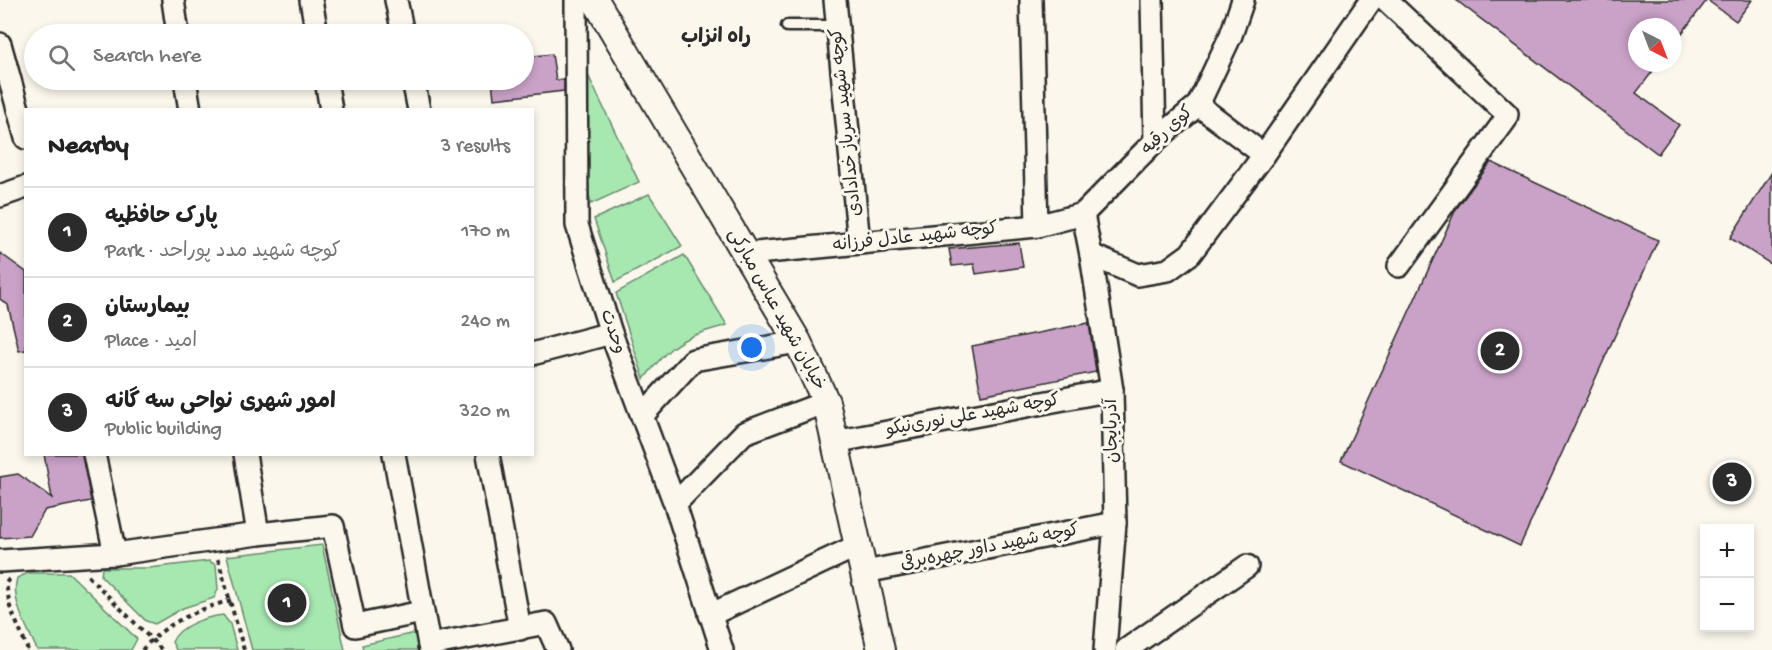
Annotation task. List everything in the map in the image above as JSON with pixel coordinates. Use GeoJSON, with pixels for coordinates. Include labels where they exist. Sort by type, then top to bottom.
{"type":"FeatureCollection","features":[{"type":"Feature","properties":{"kind":"street"},"geometry":{"type":"LineString","coordinates":[[173,0],[177,24]]}},
{"type":"Feature","properties":{"kind":"street"},"geometry":{"type":"LineString","coordinates":[[311,0],[315,24]]}},
{"type":"Feature","properties":{"kind":"street"},"geometry":{"type":"LineString","coordinates":[[396,0],[401,24]]}},
{"type":"Feature","properties":{"kind":"street","name":"وحدت"},"geometry":{"type":"LineString","coordinates":[[576,0],[577,225],[611,333],[675,504],[722,650]]}},
{"type":"Feature","properties":{"kind":"street","name":"خیابان شهید عباس مبارکی"},"geometry":{"type":"LineString","coordinates":[[595,0],[798,342],[826,402],[881,650]]}},
{"type":"Feature","properties":{"kind":"street","name":"کوچه شهید سرباز خدادادی"},"geometry":{"type":"LineString","coordinates":[[835,0],[859,243]]}},
{"type":"Feature","properties":{"kind":"street"},"geometry":{"type":"LineString","coordinates":[[1031,0],[1037,226]]}},
{"type":"Feature","properties":{"kind":"street"},"geometry":{"type":"LineString","coordinates":[[1152,0],[1155,141]]}},
{"type":"Feature","properties":{"kind":"street","name":"کوی رقیه"},"geometry":{"type":"LineString","coordinates":[[1083,214],[1155,141],[1198,105],[1231,35],[1243,0]]}},
{"type":"Feature","properties":{"kind":"street"},"geometry":{"type":"LineString","coordinates":[[1091,255],[1138,275],[1168,270],[1190,254],[1264,155],[1371,0]]}},
{"type":"Feature","properties":{"kind":"street"},"geometry":{"type":"LineString","coordinates":[[1386,0],[1507,114],[1400,266]]}},
{"type":"Feature","properties":{"kind":"street"},"geometry":{"type":"LineString","coordinates":[[0,44],[7,95],[24,133]]}},
{"type":"Feature","properties":{"kind":"street"},"geometry":{"type":"LineString","coordinates":[[187,90],[190,108]]}},
{"type":"Feature","properties":{"kind":"street"},"geometry":{"type":"LineString","coordinates":[[328,90],[331,108]]}},
{"type":"Feature","properties":{"kind":"street"},"geometry":{"type":"LineString","coordinates":[[415,90],[419,108]]}},
{"type":"Feature","properties":{"kind":"street"},"geometry":{"type":"LineString","coordinates":[[1198,105],[1264,155]]}},
{"type":"Feature","properties":{"kind":"street"},"geometry":{"type":"LineString","coordinates":[[0,196],[24,188]]}},
{"type":"Feature","properties":{"kind":"street","name":"کوچه شهید عادل فرزانه"},"geometry":{"type":"LineString","coordinates":[[746,254],[1037,226],[1083,214]]}},
{"type":"Feature","properties":{"kind":"street","name":"آذربایجان"},"geometry":{"type":"LineString","coordinates":[[1083,214],[1112,390],[1115,523],[1105,650]]}},
{"type":"Feature","properties":{"kind":"street"},"geometry":{"type":"LineString","coordinates":[[534,353],[611,333]]}},
{"type":"Feature","properties":{"kind":"street"},"geometry":{"type":"LineString","coordinates":[[642,416],[693,360],[798,342]]}},
{"type":"Feature","properties":{"kind":"street","name":"کوچه شهید علی نوری‌نیکو"},"geometry":{"type":"LineString","coordinates":[[834,442],[1112,390]]}},
{"type":"Feature","properties":{"kind":"street"},"geometry":{"type":"LineString","coordinates":[[675,504],[744,433],[826,402]]}},
{"type":"Feature","properties":{"kind":"street"},"geometry":{"type":"LineString","coordinates":[[94,456],[116,554]]}},
{"type":"Feature","properties":{"kind":"street"},"geometry":{"type":"LineString","coordinates":[[245,456],[258,534]]}},
{"type":"Feature","properties":{"kind":"street"},"geometry":{"type":"LineString","coordinates":[[394,456],[430,647],[546,623],[558,650]]}},
{"type":"Feature","properties":{"kind":"street"},"geometry":{"type":"LineString","coordinates":[[488,456],[520,629]]}},
{"type":"Feature","properties":{"kind":"street","name":"کوچه شهید داور چهره‌برقی"},"geometry":{"type":"LineString","coordinates":[[865,572],[1115,523]]}},
{"type":"Feature","properties":{"kind":"street"},"geometry":{"type":"LineString","coordinates":[[0,561],[116,554],[333,526],[355,626],[422,612]]}},
{"type":"Feature","properties":{"kind":"street"},"geometry":{"type":"LineString","coordinates":[[710,615],[859,545]]}},
{"type":"Feature","properties":{"kind":"street"},"geometry":{"type":"LineString","coordinates":[[1126,650],[1247,566]]}},
{"type":"Feature","properties":{"kind":"lane"},"geometry":{"type":"LineString","coordinates":[[787,26],[837,26]]}},
{"type":"Feature","properties":{"kind":"path"},"geometry":{"type":"LineString","coordinates":[[220,560],[244,650]]}},
{"type":"Feature","properties":{"kind":"path"},"geometry":{"type":"LineString","coordinates":[[86,574],[162,650]]}},
{"type":"Feature","properties":{"kind":"path"},"geometry":{"type":"LineString","coordinates":[[142,650],[151,639],[187,615],[231,600]]}},
{"type":"Feature","properties":{"kind":"green space"},"geometry":{"type":"Polygon","coordinates":[[[586,74],[639,182],[591,204],[587,184],[586,74]]]}},
{"type":"Feature","properties":{"kind":"green space"},"geometry":{"type":"Polygon","coordinates":[[[649,194],[682,246],[615,282],[594,219],[649,194]]]}},
{"type":"Feature","properties":{"kind":"green space"},"geometry":{"type":"Polygon","coordinates":[[[684,255],[727,325],[702,332],[672,347],[644,379],[616,293],[684,255]]]}},
{"type":"Feature","properties":{"kind":"green space"},"geometry":{"type":"Polygon","coordinates":[[[322,545],[345,650],[252,650],[227,556],[322,545]]]}},
{"type":"Feature","properties":{"kind":"green space"},"geometry":{"type":"Polygon","coordinates":[[[209,561],[216,565],[218,589],[214,598],[183,608],[155,624],[146,621],[101,576],[102,568],[149,568],[209,561]]]}},
{"type":"Feature","properties":{"kind":"green space"},"geometry":{"type":"Polygon","coordinates":[[[28,573],[69,573],[137,639],[131,650],[37,650],[21,614],[16,596],[17,578],[28,573]]]}},
{"type":"Feature","properties":{"kind":"green space"},"geometry":{"type":"Polygon","coordinates":[[[223,615],[230,624],[237,650],[176,650],[172,642],[181,631],[201,620],[223,615]]]}},
{"type":"Feature","properties":{"kind":"green space"},"geometry":{"type":"Polygon","coordinates":[[[415,633],[419,650],[363,650],[362,645],[415,633]]]}},
{"type":"Feature","properties":{"kind":"building"},"geometry":{"type":"Polygon","coordinates":[[[1456,0],[1707,0],[1682,33],[1682,18],[1628,18],[1628,72],[1652,72],[1636,93],[1679,125],[1658,154],[1456,0]]]}},
{"type":"Feature","properties":{"kind":"building"},"geometry":{"type":"Polygon","coordinates":[[[1707,0],[1752,0],[1736,21],[1707,0]]]}},
{"type":"Feature","properties":{"kind":"building"},"geometry":{"type":"Polygon","coordinates":[[[552,54],[556,80],[564,80],[564,91],[494,99],[493,90],[534,90],[534,56],[552,54]]]}},
{"type":"Feature","properties":{"kind":"building"},"geometry":{"type":"Polygon","coordinates":[[[1491,162],[1658,240],[1520,546],[1341,461],[1456,209],[1491,162]]]}},
{"type":"Feature","properties":{"kind":"building"},"geometry":{"type":"Polygon","coordinates":[[[1772,172],[1772,265],[1730,238],[1772,172]]]}},
{"type":"Feature","properties":{"kind":"building"},"geometry":{"type":"Polygon","coordinates":[[[1019,243],[1023,267],[976,274],[974,264],[952,266],[949,249],[1019,243]]]}},
{"type":"Feature","properties":{"kind":"building"},"geometry":{"type":"Polygon","coordinates":[[[0,253],[24,271],[24,350],[19,351],[8,305],[0,299],[0,253]]]}},
{"type":"Feature","properties":{"kind":"building"},"geometry":{"type":"Polygon","coordinates":[[[1089,323],[1096,372],[981,395],[972,346],[1089,323]]]}},
{"type":"Feature","properties":{"kind":"building"},"geometry":{"type":"Polygon","coordinates":[[[44,456],[82,456],[91,501],[45,510],[30,536],[0,538],[0,477],[18,474],[52,498],[44,456]]]}},
{"type":"Feature","properties":{"kind":"place","name":"بیمارستان"},"geometry":{"type":"Point","coordinates":[1500,351]}},
{"type":"Feature","properties":{"kind":"place","name":"امور شهری نواحی سه گانه"},"geometry":{"type":"Point","coordinates":[1732,482]}},
{"type":"Feature","properties":{"kind":"place","name":"پارک حافظیه"},"geometry":{"type":"Point","coordinates":[287,603]}},
{"type":"Feature","properties":{"kind":"district","name":"راه انزاب"},"geometry":{"type":"Point","coordinates":[716,38]}}]}
